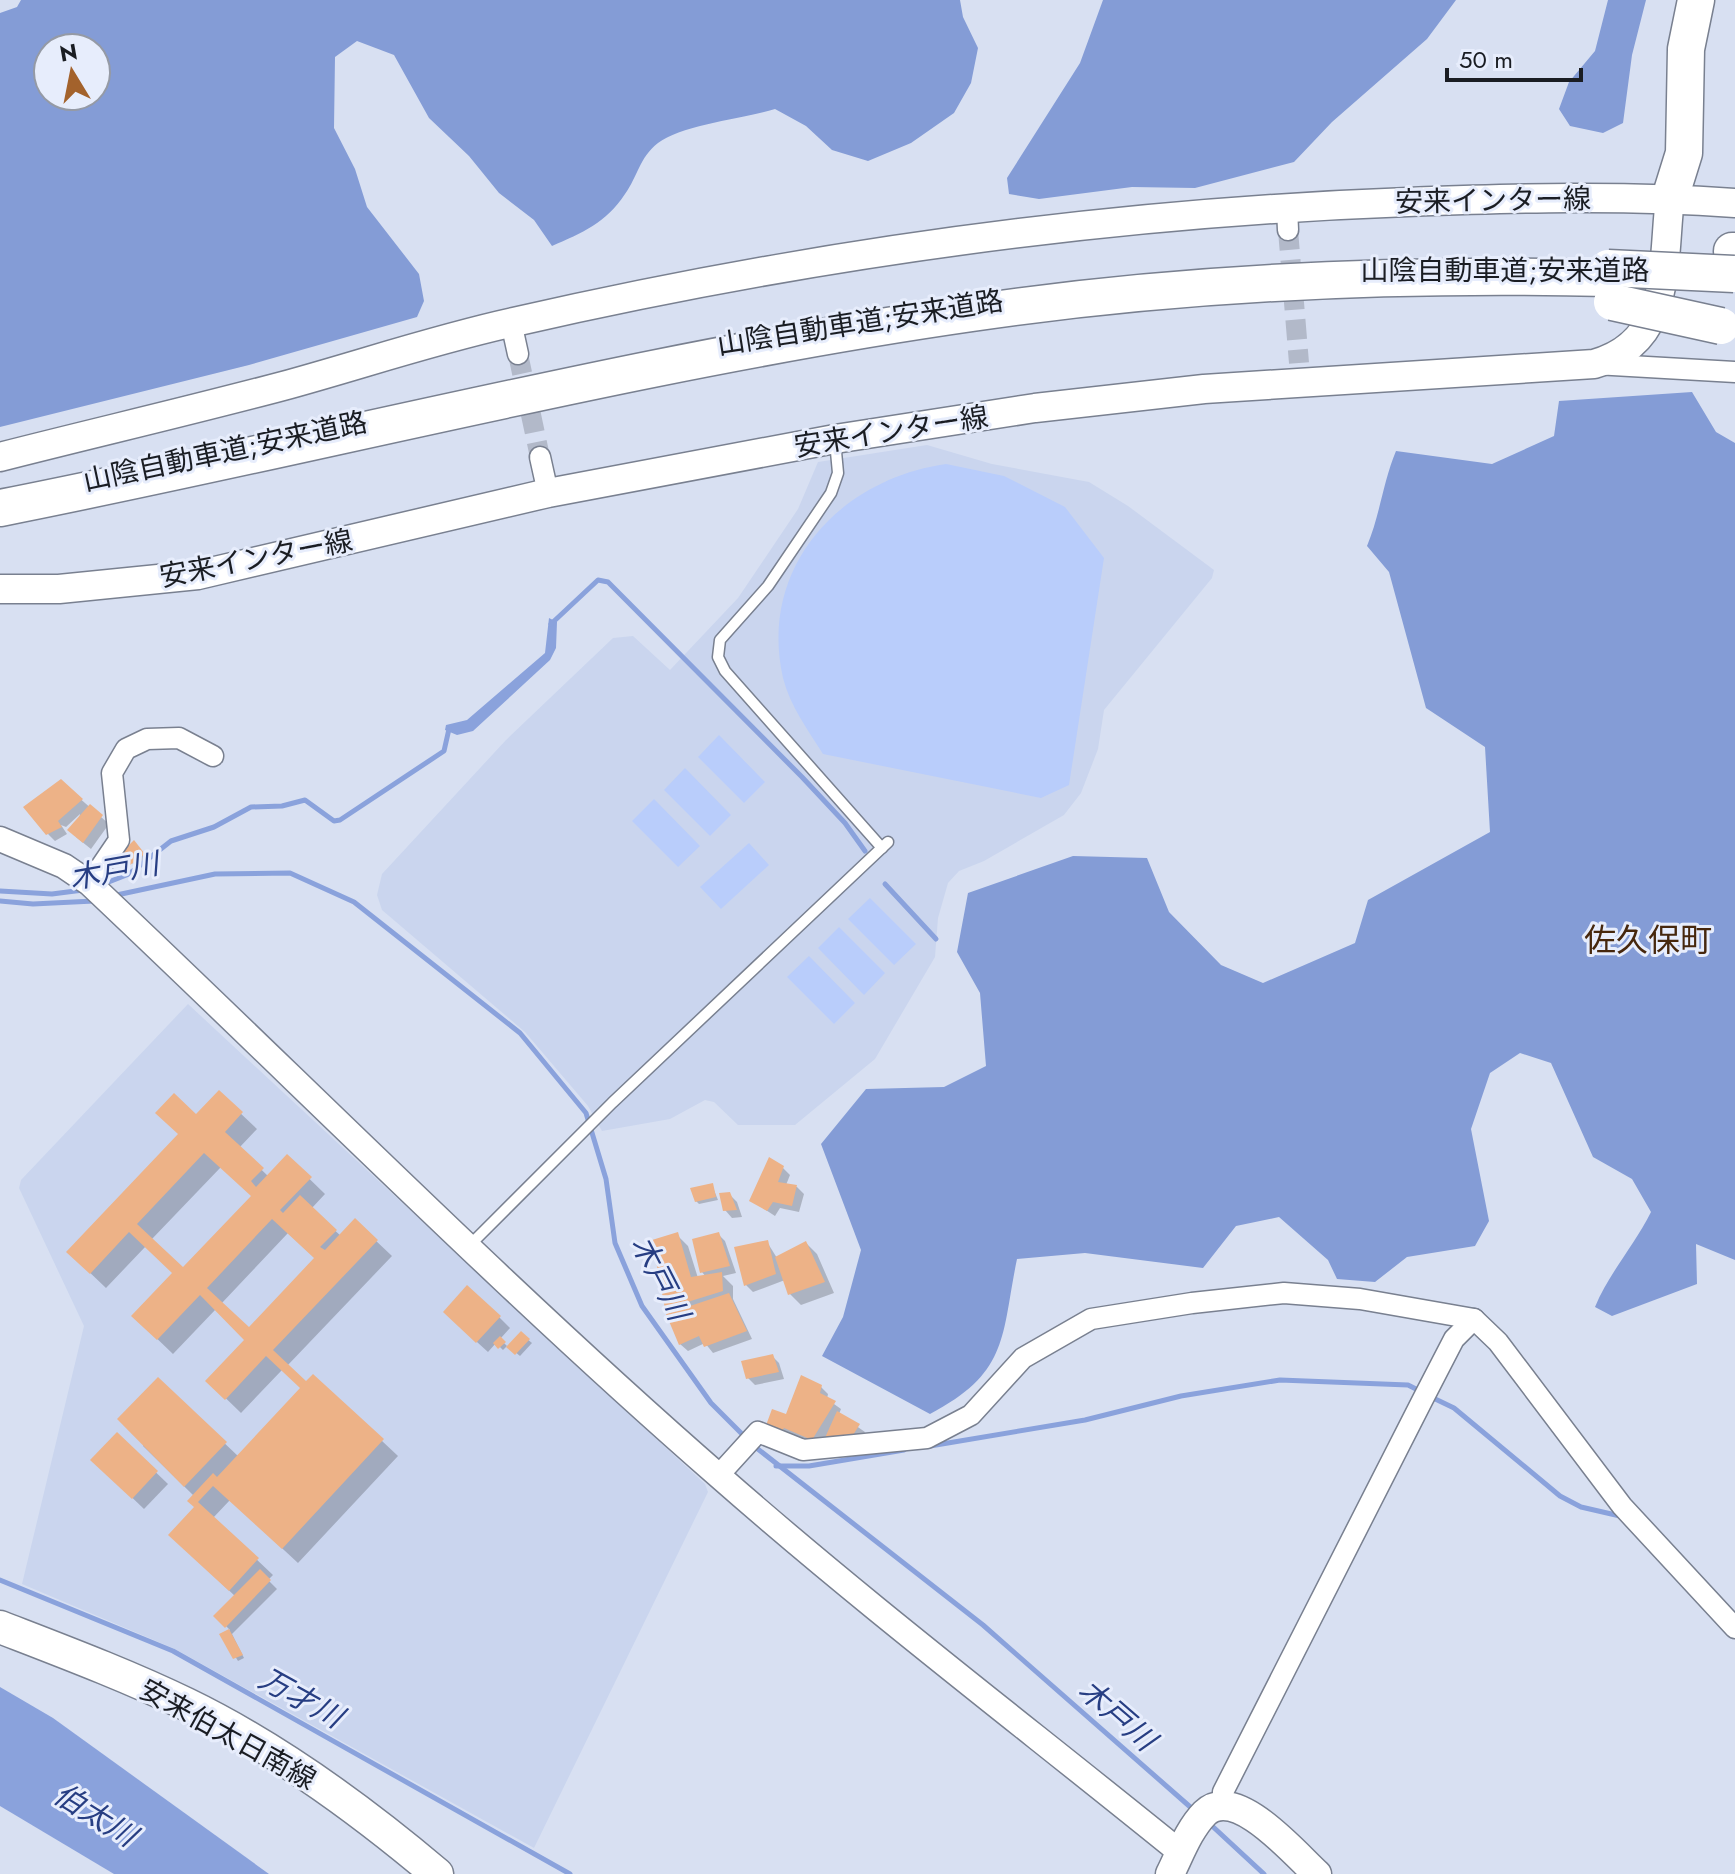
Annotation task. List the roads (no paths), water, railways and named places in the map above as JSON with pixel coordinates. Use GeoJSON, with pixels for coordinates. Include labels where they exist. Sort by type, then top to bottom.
{"type":"FeatureCollection","features":[{"type":"Feature","properties":{"kind":"highway"},"geometry":{"type":"LineString","coordinates":[[1670,198],[1665,59],[1677,0]]}},
{"type":"Feature","properties":{"kind":"highway"},"geometry":{"type":"LineString","coordinates":[[1670,198],[1684,153],[1686,49],[1696,0]]}},
{"type":"Feature","properties":{"kind":"highway"},"geometry":{"type":"LineString","coordinates":[[1346,274],[1609,275],[1734,269]]}},
{"type":"Feature","properties":{"kind":"highway"},"geometry":{"type":"LineString","coordinates":[[1346,274],[1527,289],[1609,275],[1728,328]]}},
{"type":"Feature","properties":{"kind":"highway","name":"山陰自動車道;安来道路"},"geometry":{"type":"LineString","coordinates":[[0,508],[79,487],[651,358],[856,319],[1091,287],[1346,274]]}},
{"type":"Feature","properties":{"kind":"highway","name":"山陰自動車道;安来道路"},"geometry":{"type":"LineString","coordinates":[[0,498],[79,487]]}},
{"type":"Feature","properties":{"kind":"main road","name":"安来インター線"},"geometry":{"type":"LineString","coordinates":[[0,457],[282,386],[511,322],[811,262],[983,237],[1288,219],[1567,196],[1735,203]]}},
{"type":"Feature","properties":{"kind":"main road","name":"安来インター線"},"geometry":{"type":"LineString","coordinates":[[0,589],[59,589],[198,575],[548,493],[835,439],[1035,408],[1204,389],[1300,373],[1594,364],[1623,354],[1650,326],[1659,299],[1670,198]]}},
{"type":"Feature","properties":{"kind":"main road","name":"安来伯太日南線"},"geometry":{"type":"LineString","coordinates":[[0,1627],[186,1704],[269,1751],[385,1830],[437,1874]]}},
{"type":"Feature","properties":{"kind":"main road"},"geometry":{"type":"LineString","coordinates":[[1176,1863],[1209,1813],[1238,1807],[1317,1874]]}},
{"type":"Feature","properties":{"kind":"street"},"geometry":{"type":"LineString","coordinates":[[511,322],[518,354]]}},
{"type":"Feature","properties":{"kind":"street"},"geometry":{"type":"LineString","coordinates":[[1594,364],[1735,372]]}},
{"type":"Feature","properties":{"kind":"street"},"geometry":{"type":"LineString","coordinates":[[540,457],[548,493]]}},
{"type":"Feature","properties":{"kind":"street"},"geometry":{"type":"LineString","coordinates":[[86,881],[100,868],[119,840],[112,773],[126,749],[147,739],[167,737],[195,745],[213,756]]}},
{"type":"Feature","properties":{"kind":"street"},"geometry":{"type":"LineString","coordinates":[[0,839],[56,862],[86,881],[469,1246],[718,1476],[1176,1863]]}},
{"type":"Feature","properties":{"kind":"street"},"geometry":{"type":"LineString","coordinates":[[718,1476],[758,1432],[791,1448],[812,1451],[927,1438],[971,1415],[1023,1358],[1091,1319],[1284,1293],[1360,1299],[1474,1319],[1498,1342],[1622,1506],[1735,1628]]}},
{"type":"Feature","properties":{"kind":"street"},"geometry":{"type":"LineString","coordinates":[[1209,1813],[1223,1792],[1454,1339],[1474,1319]]}},
{"type":"Feature","properties":{"kind":"lane"},"geometry":{"type":"LineString","coordinates":[[469,1246],[612,1103],[885,845],[828,790],[725,671],[718,657],[720,640],[768,586],[831,493],[838,473],[835,439]]}},
{"type":"Feature","properties":{"kind":"water"},"geometry":{"type":"Polygon","coordinates":[[[549,618],[557,622],[556,648],[550,660],[473,731],[457,735],[445,730],[446,725],[467,720],[545,653],[549,618]]]}},
{"type":"Feature","properties":{"kind":"water","name":"伯太川"},"geometry":{"type":"Polygon","coordinates":[[[0,1687],[53,1718],[269,1874],[114,1874],[0,1806],[0,1687]]]}},
{"type":"Feature","properties":{"kind":"waterway"},"geometry":{"type":"LineString","coordinates":[[551,624],[598,580],[608,582],[802,777],[845,823],[865,851]]}},
{"type":"Feature","properties":{"kind":"waterway"},"geometry":{"type":"LineString","coordinates":[[101,885],[129,874],[171,841],[214,827],[251,807],[282,806],[305,800],[334,821],[340,820],[444,751],[449,729]]}},
{"type":"Feature","properties":{"kind":"waterway","name":"木戸川"},"geometry":{"type":"LineString","coordinates":[[112,896],[215,874],[290,873],[354,902],[520,1033],[586,1113],[606,1179],[615,1243],[642,1306],[711,1403],[747,1439]]}},
{"type":"Feature","properties":{"kind":"waterway"},"geometry":{"type":"LineString","coordinates":[[885,884],[936,939]]}},
{"type":"Feature","properties":{"kind":"waterway"},"geometry":{"type":"LineString","coordinates":[[0,891],[52,894],[83,890]]}},
{"type":"Feature","properties":{"kind":"waterway","name":"木戸川"},"geometry":{"type":"LineString","coordinates":[[0,901],[33,904],[94,901]]}},
{"type":"Feature","properties":{"kind":"waterway"},"geometry":{"type":"LineString","coordinates":[[930,1446],[1085,1420],[1181,1396],[1280,1380],[1408,1385],[1420,1391]]}},
{"type":"Feature","properties":{"kind":"waterway"},"geometry":{"type":"LineString","coordinates":[[1429,1396],[1454,1408],[1560,1496],[1581,1507],[1620,1516]]}},
{"type":"Feature","properties":{"kind":"waterway","name":"木戸川"},"geometry":{"type":"LineString","coordinates":[[754,1446],[983,1625],[1196,1812]]}},
{"type":"Feature","properties":{"kind":"waterway"},"geometry":{"type":"LineString","coordinates":[[776,1466],[809,1466],[904,1450]]}},
{"type":"Feature","properties":{"kind":"waterway","name":"万才川"},"geometry":{"type":"LineString","coordinates":[[0,1580],[173,1651],[570,1874]]}},
{"type":"Feature","properties":{"kind":"waterway","name":"木戸川"},"geometry":{"type":"LineString","coordinates":[[1210,1824],[1264,1874]]}},
{"type":"Feature","properties":{"kind":"tunnel"},"geometry":{"type":"LineString","coordinates":[[1288,230],[1299,363]]}},
{"type":"Feature","properties":{"kind":"tunnel"},"geometry":{"type":"LineString","coordinates":[[518,354],[540,457]]}},
{"type":"Feature","properties":{"kind":"district","name":"佐久保町"},"geometry":{"type":"Point","coordinates":[1648,940]}}]}
